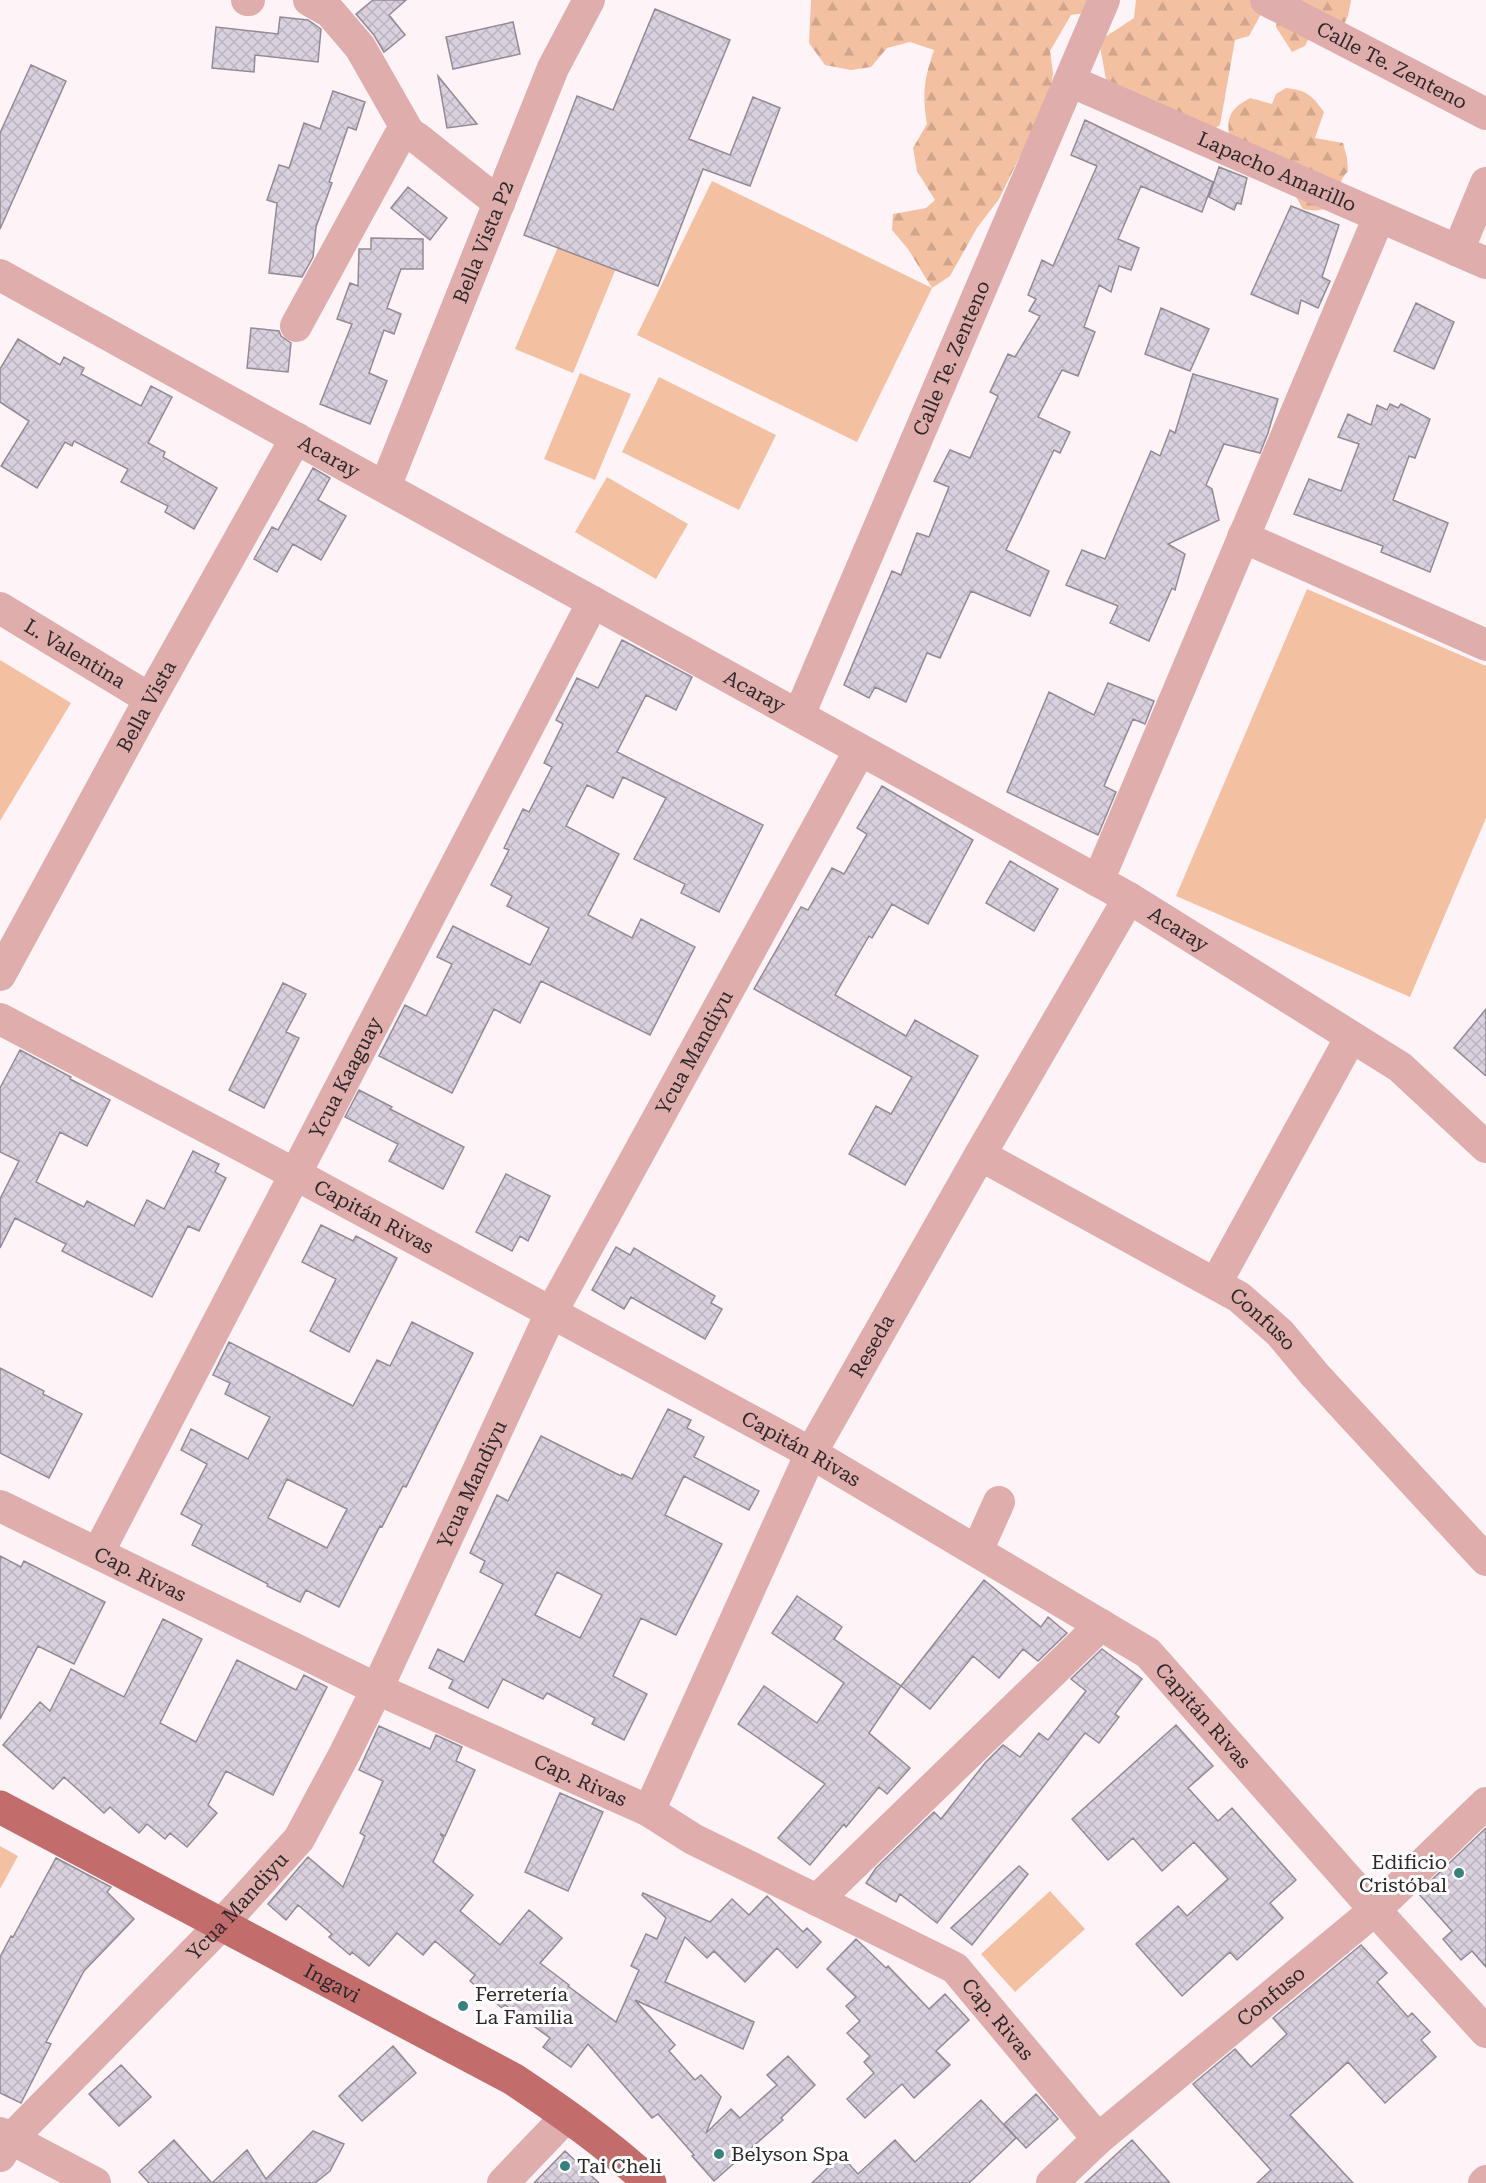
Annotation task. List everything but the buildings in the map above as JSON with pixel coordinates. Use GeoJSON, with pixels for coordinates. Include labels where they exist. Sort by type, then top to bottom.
{"type":"FeatureCollection","features":[{"type":"Feature","properties":{"kind":"main road","name":"Ingavi"},"geometry":{"type":"LineString","coordinates":[[0,1807],[513,2079],[625,2159],[650,2183]]}},
{"type":"Feature","properties":{"kind":"street"},"geometry":{"type":"LineString","coordinates":[[309,0],[330,12],[360,46],[409,133],[499,202]]}},
{"type":"Feature","properties":{"kind":"street","name":"Bella Vista P2"},"geometry":{"type":"LineString","coordinates":[[385,487],[553,68],[589,0]]}},
{"type":"Feature","properties":{"kind":"street","name":"Calle Te. Zenteno"},"geometry":{"type":"LineString","coordinates":[[799,715],[1104,0]]}},
{"type":"Feature","properties":{"kind":"street","name":"Calle Te. Zenteno"},"geometry":{"type":"LineString","coordinates":[[1266,0],[1486,114]]}},
{"type":"Feature","properties":{"kind":"street","name":"Lapacho Amarillo"},"geometry":{"type":"LineString","coordinates":[[1070,81],[1486,263]]}},
{"type":"Feature","properties":{"kind":"street"},"geometry":{"type":"LineString","coordinates":[[296,326],[399,137],[409,133]]}},
{"type":"Feature","properties":{"kind":"street"},"geometry":{"type":"LineString","coordinates":[[1458,251],[1486,183]]}},
{"type":"Feature","properties":{"kind":"street"},"geometry":{"type":"LineString","coordinates":[[1098,881],[1379,217]]}},
{"type":"Feature","properties":{"kind":"street","name":"Acaray"},"geometry":{"type":"LineString","coordinates":[[0,275],[1129,898],[1400,1067],[1486,1147]]}},
{"type":"Feature","properties":{"kind":"street","name":"Bella Vista"},"geometry":{"type":"LineString","coordinates":[[0,975],[150,699],[296,438]]}},
{"type":"Feature","properties":{"kind":"street"},"geometry":{"type":"LineString","coordinates":[[1243,537],[1486,645]]}},
{"type":"Feature","properties":{"kind":"street","name":"Ycua Kaaguay"},"geometry":{"type":"LineString","coordinates":[[98,1553],[593,602]]}},
{"type":"Feature","properties":{"kind":"street","name":"L. Valentina"},"geometry":{"type":"LineString","coordinates":[[0,608],[150,699]]}},
{"type":"Feature","properties":{"kind":"street","name":"Ycua Mandiyu"},"geometry":{"type":"LineString","coordinates":[[4,2143],[222,1924],[299,1839],[377,1689],[551,1313],[860,750]]}},
{"type":"Feature","properties":{"kind":"street","name":"Reseda"},"geometry":{"type":"LineString","coordinates":[[649,1811],[812,1453],[980,1155],[1129,898]]}},
{"type":"Feature","properties":{"kind":"street","name":"Capitán Rivas"},"geometry":{"type":"LineString","coordinates":[[0,1019],[295,1174],[812,1453],[1148,1653],[1486,2032]]}},
{"type":"Feature","properties":{"kind":"street"},"geometry":{"type":"LineString","coordinates":[[1216,1283],[1351,1037]]}},
{"type":"Feature","properties":{"kind":"street","name":"Confuso"},"geometry":{"type":"LineString","coordinates":[[980,1155],[1239,1297],[1280,1333],[1315,1375],[1486,1560]]}},
{"type":"Feature","properties":{"kind":"street"},"geometry":{"type":"LineString","coordinates":[[977,1551],[999,1503]]}},
{"type":"Feature","properties":{"kind":"street","name":"Cap. Rivas"},"geometry":{"type":"LineString","coordinates":[[0,1506],[377,1689],[649,1811],[693,1839],[955,1968],[1098,2139]]}},
{"type":"Feature","properties":{"kind":"street"},"geometry":{"type":"LineString","coordinates":[[817,1900],[1101,1625]]}},
{"type":"Feature","properties":{"kind":"street","name":"Confuso"},"geometry":{"type":"LineString","coordinates":[[1052,2183],[1098,2139],[1375,1910],[1486,1803]]}},
{"type":"Feature","properties":{"kind":"street"},"geometry":{"type":"LineString","coordinates":[[503,2183],[567,2116]]}},
{"type":"Feature","properties":{"kind":"street"},"geometry":{"type":"LineString","coordinates":[[4,2143],[95,2183]]}},
{"type":"Feature","properties":{"kind":"green space"},"geometry":{"type":"Polygon","coordinates":[[[811,0],[1105,0],[1100,11],[1071,15],[1050,51],[1053,73],[1041,148],[1019,158],[999,199],[977,228],[950,276],[932,288],[908,249],[892,230],[893,214],[926,208],[935,200],[917,171],[913,148],[927,124],[925,87],[934,50],[910,42],[887,48],[871,67],[851,70],[825,65],[809,43],[811,0]]]}},
{"type":"Feature","properties":{"kind":"green space"},"geometry":{"type":"Polygon","coordinates":[[[1136,0],[1259,0],[1261,14],[1249,36],[1235,40],[1220,125],[1201,138],[1107,85],[1099,41],[1134,18],[1136,0]]]}},
{"type":"Feature","properties":{"kind":"green space"},"geometry":{"type":"Polygon","coordinates":[[[1276,0],[1351,0],[1348,16],[1341,30],[1311,33],[1305,46],[1292,52],[1276,27],[1278,12],[1276,0]]]}},
{"type":"Feature","properties":{"kind":"green space"},"geometry":{"type":"Polygon","coordinates":[[[1286,88],[1308,94],[1324,112],[1315,138],[1343,143],[1348,171],[1342,179],[1337,198],[1331,206],[1322,210],[1303,209],[1296,197],[1230,146],[1228,129],[1230,117],[1236,107],[1250,98],[1272,104],[1276,94],[1286,88]]]}},
{"type":"Feature","properties":{"kind":"green space"},"geometry":{"type":"Polygon","coordinates":[[[712,181],[932,288],[857,442],[637,335],[712,181]]]}},
{"type":"Feature","properties":{"kind":"green space"},"geometry":{"type":"Polygon","coordinates":[[[560,242],[617,266],[573,373],[515,349],[560,242]]]}},
{"type":"Feature","properties":{"kind":"green space"},"geometry":{"type":"Polygon","coordinates":[[[580,373],[631,394],[595,480],[544,459],[580,373]]]}},
{"type":"Feature","properties":{"kind":"green space"},"geometry":{"type":"Polygon","coordinates":[[[659,377],[776,435],[739,510],[622,452],[659,377]]]}},
{"type":"Feature","properties":{"kind":"green space"},"geometry":{"type":"Polygon","coordinates":[[[607,477],[688,524],[656,579],[575,532],[607,477]]]}},
{"type":"Feature","properties":{"kind":"green space"},"geometry":{"type":"Polygon","coordinates":[[[1307,589],[1486,666],[1486,818],[1410,997],[1176,896],[1307,589]]]}},
{"type":"Feature","properties":{"kind":"green space"},"geometry":{"type":"Polygon","coordinates":[[[0,660],[71,703],[0,821],[0,660]]]}},
{"type":"Feature","properties":{"kind":"green space"},"geometry":{"type":"Polygon","coordinates":[[[0,1846],[18,1856],[0,1889],[0,1846]]]}},
{"type":"Feature","properties":{"kind":"green space"},"geometry":{"type":"Polygon","coordinates":[[[1050,1891],[1085,1929],[1015,1992],[981,1954],[1050,1891]]]}},
{"type":"Feature","properties":{"kind":"place","name":"Edificio Cristóbal"},"geometry":{"type":"Point","coordinates":[1459,1873]}},
{"type":"Feature","properties":{"kind":"place","name":"Ferretería La Familia"},"geometry":{"type":"Point","coordinates":[463,2006]}},
{"type":"Feature","properties":{"kind":"place","name":"Belyson Spa"},"geometry":{"type":"Point","coordinates":[719,2154]}},
{"type":"Feature","properties":{"kind":"place","name":"Tai Cheli"},"geometry":{"type":"Point","coordinates":[565,2166]}}]}
